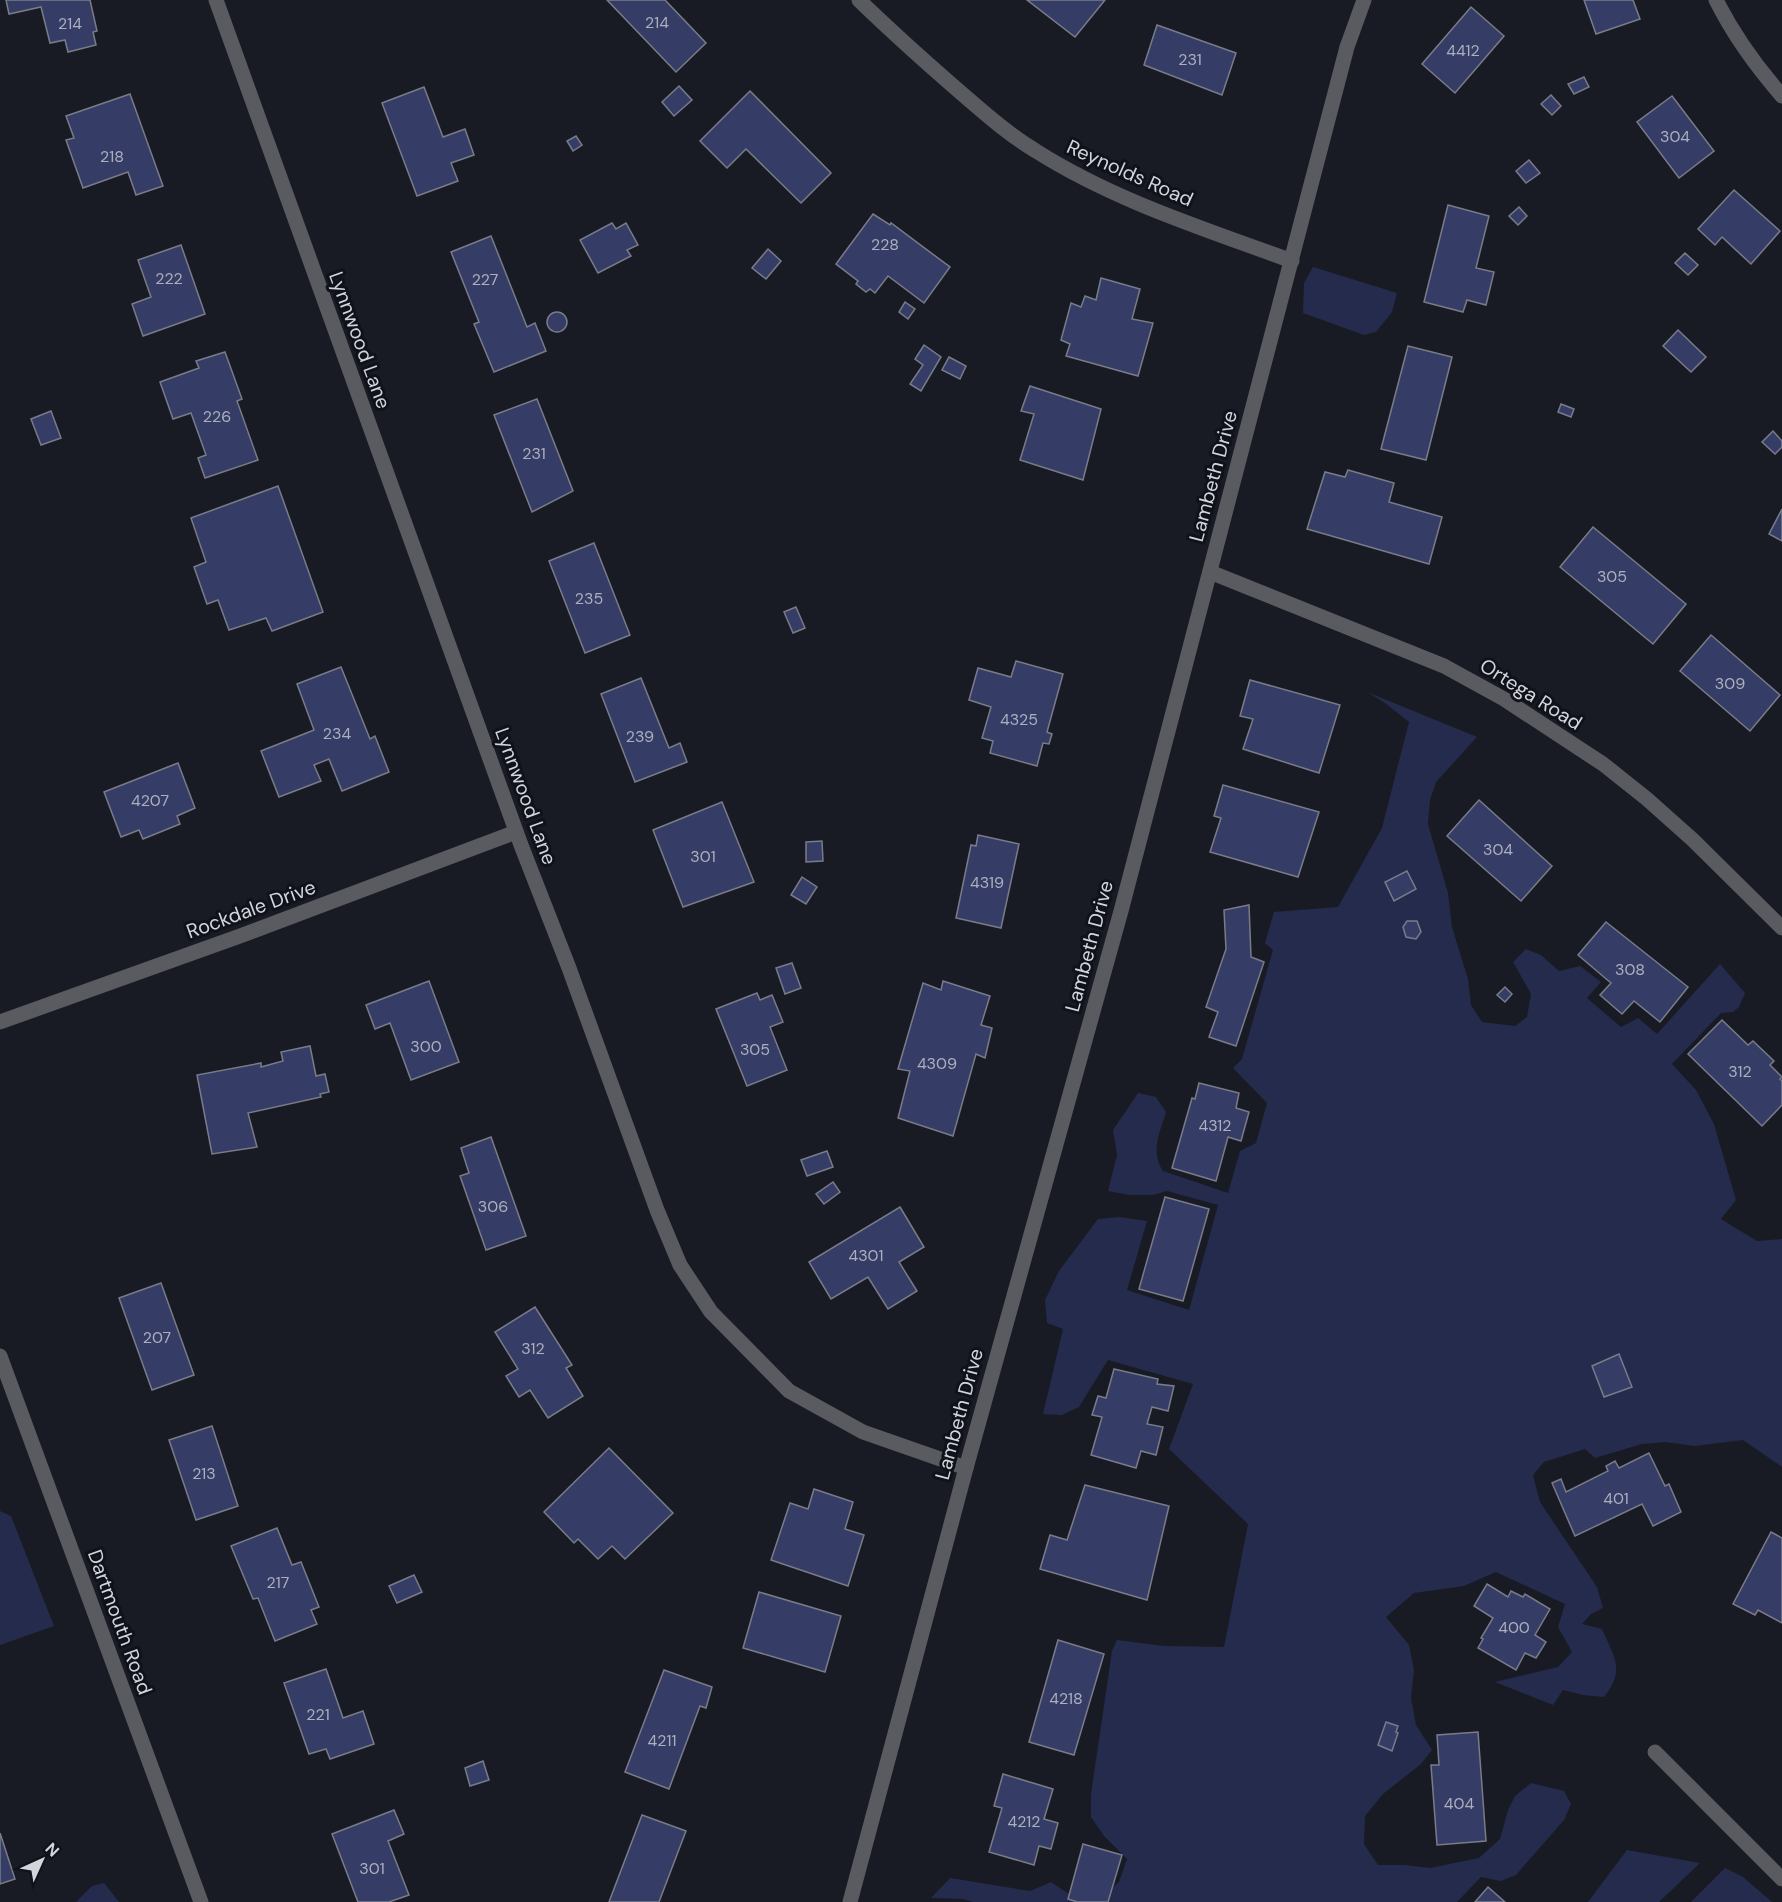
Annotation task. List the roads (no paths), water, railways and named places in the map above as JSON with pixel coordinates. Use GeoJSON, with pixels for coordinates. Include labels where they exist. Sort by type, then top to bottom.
{"type":"FeatureCollection","features":[{"type":"Feature","properties":{"kind":"street","name":"Lynnwood Lane"},"geometry":{"type":"LineString","coordinates":[[216,0],[516,832],[569,968],[657,1210],[680,1265],[711,1312],[789,1391],[863,1432],[966,1468]]}},
{"type":"Feature","properties":{"kind":"street","name":"Reynolds Road"},"geometry":{"type":"LineString","coordinates":[[859,0],[925,62],[983,111],[1036,151],[1088,182],[1146,207],[1292,261]]}},
{"type":"Feature","properties":{"kind":"street","name":"Lambeth Drive"},"geometry":{"type":"LineString","coordinates":[[850,1902],[966,1468],[1121,911],[1347,46],[1364,0]]}},
{"type":"Feature","properties":{"kind":"street"},"geometry":{"type":"LineString","coordinates":[[1716,0],[1732,32],[1782,96]]}},
{"type":"Feature","properties":{"kind":"street","name":"Ortega Road"},"geometry":{"type":"LineString","coordinates":[[1210,572],[1444,666],[1504,699],[1603,764],[1647,799],[1694,840],[1782,928]]}},
{"type":"Feature","properties":{"kind":"street","name":"Rockdale Drive"},"geometry":{"type":"LineString","coordinates":[[0,1022],[240,936],[516,832]]}},
{"type":"Feature","properties":{"kind":"street","name":"Dartmouth Road"},"geometry":{"type":"LineString","coordinates":[[0,1356],[201,1902]]}},
{"type":"Feature","properties":{"kind":"street"},"geometry":{"type":"LineString","coordinates":[[1655,1752],[1782,1879]]}}]}
